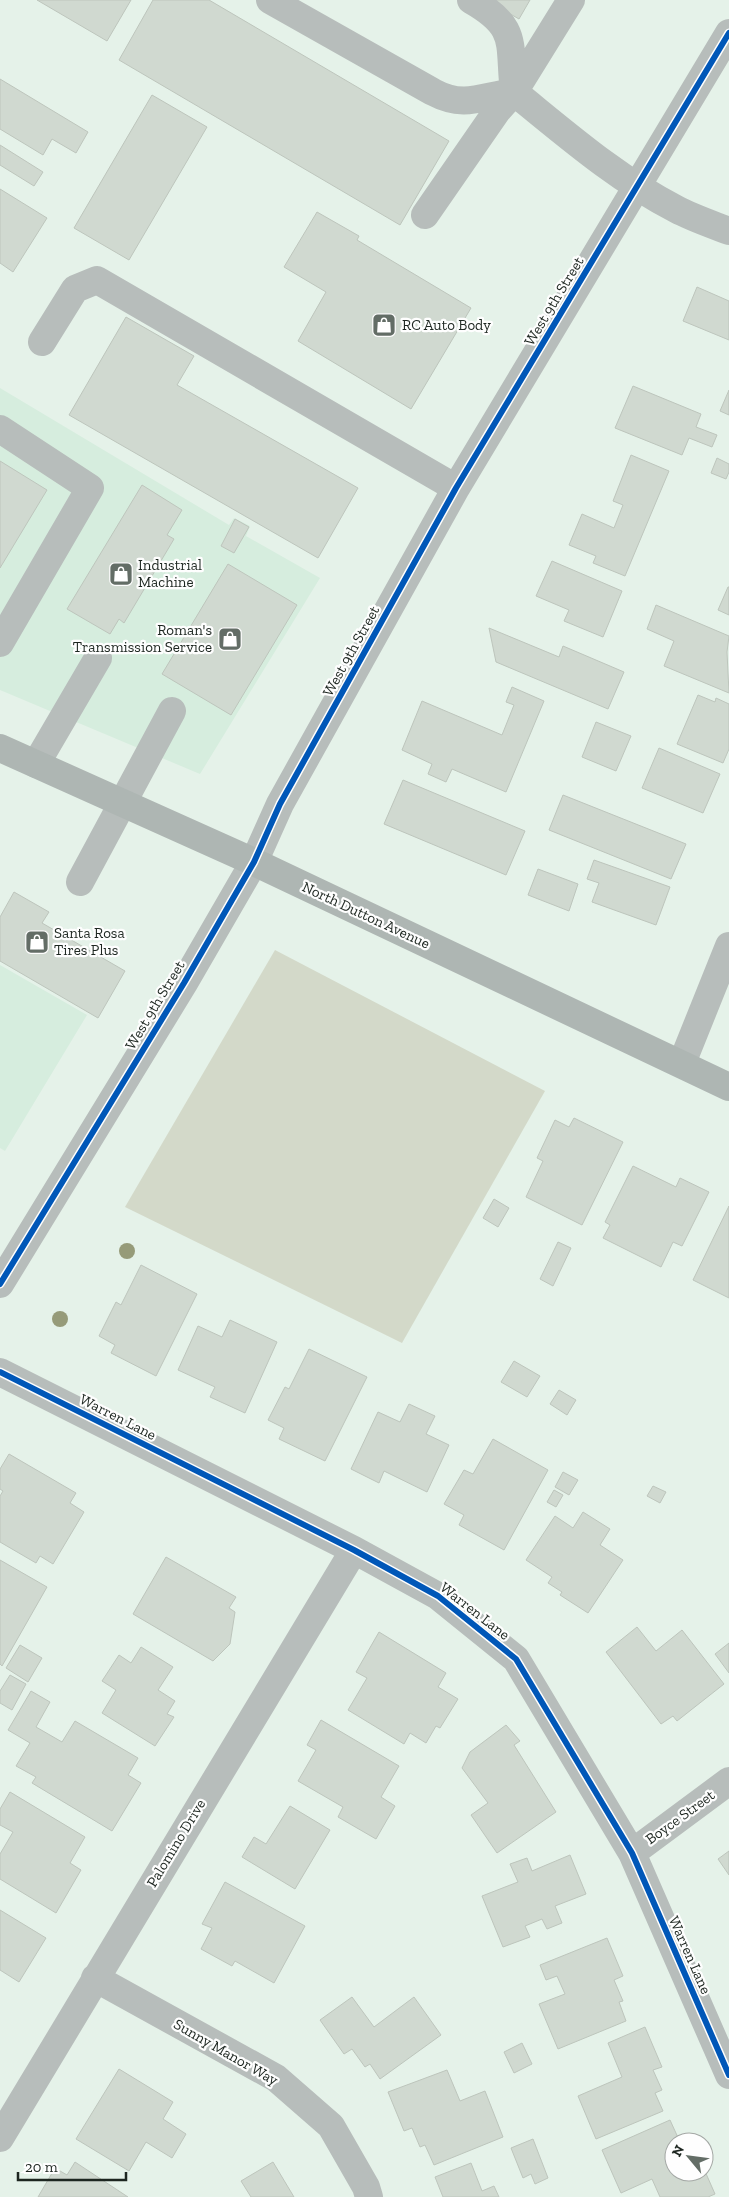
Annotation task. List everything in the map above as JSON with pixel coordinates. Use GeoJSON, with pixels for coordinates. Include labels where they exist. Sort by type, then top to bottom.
{"type":"FeatureCollection","features":[{"type":"Feature","properties":{"kind":"main road","name":"North Dutton Avenue"},"geometry":{"type":"LineString","coordinates":[[0,748],[254,862],[682,1063],[729,1087]]}},
{"type":"Feature","properties":{"kind":"street"},"geometry":{"type":"LineString","coordinates":[[270,0],[447,99],[462,102],[489,95],[514,92]]}},
{"type":"Feature","properties":{"kind":"street"},"geometry":{"type":"LineString","coordinates":[[471,0],[498,18],[508,32],[512,49],[511,65],[514,92],[591,154],[637,187],[677,210],[729,231]]}},
{"type":"Feature","properties":{"kind":"street"},"geometry":{"type":"LineString","coordinates":[[426,215],[497,111],[514,92],[571,0]]}},
{"type":"Feature","properties":{"kind":"street","name":"West 9th Street"},"geometry":{"type":"LineString","coordinates":[[0,1284],[184,983],[254,862],[280,804],[456,488],[729,33]]}},
{"type":"Feature","properties":{"kind":"street"},"geometry":{"type":"LineString","coordinates":[[42,342],[74,289],[97,280],[456,488]]}},
{"type":"Feature","properties":{"kind":"street"},"geometry":{"type":"LineString","coordinates":[[0,429],[90,488],[0,643]]}},
{"type":"Feature","properties":{"kind":"street"},"geometry":{"type":"LineString","coordinates":[[36,764],[98,658]]}},
{"type":"Feature","properties":{"kind":"street"},"geometry":{"type":"LineString","coordinates":[[80,882],[172,711]]}},
{"type":"Feature","properties":{"kind":"street"},"geometry":{"type":"LineString","coordinates":[[682,1063],[729,946]]}},
{"type":"Feature","properties":{"kind":"street","name":"Warren Lane"},"geometry":{"type":"LineString","coordinates":[[0,1372],[354,1550],[438,1596],[516,1659],[632,1853],[729,2075]]}},
{"type":"Feature","properties":{"kind":"street","name":"Palomino Drive"},"geometry":{"type":"LineString","coordinates":[[0,2138],[94,1978],[354,1550]]}},
{"type":"Feature","properties":{"kind":"street","name":"Boyce Street"},"geometry":{"type":"LineString","coordinates":[[632,1853],[729,1781]]}},
{"type":"Feature","properties":{"kind":"street","name":"Sunny Manor Way"},"geometry":{"type":"LineString","coordinates":[[94,1978],[276,2078],[331,2126],[366,2188],[369,2197]]}},
{"type":"Feature","properties":{"kind":"shaded area"},"geometry":{"type":"Polygon","coordinates":[[[0,388],[229,525],[234,518],[250,526],[246,536],[320,578],[200,774],[0,690],[0,388]]]}},
{"type":"Feature","properties":{"kind":"shaded area"},"geometry":{"type":"Polygon","coordinates":[[[275,950],[545,1091],[402,1343],[125,1207],[275,950]]]}},
{"type":"Feature","properties":{"kind":"shaded area"},"geometry":{"type":"Polygon","coordinates":[[[0,965],[87,1015],[5,1151],[0,1148],[0,965]]]}},
{"type":"Feature","properties":{"kind":"building"},"geometry":{"type":"Polygon","coordinates":[[[37,0],[131,0],[107,41],[37,0]]]}},
{"type":"Feature","properties":{"kind":"building"},"geometry":{"type":"Polygon","coordinates":[[[153,0],[209,0],[449,141],[400,225],[119,60],[153,0]]]}},
{"type":"Feature","properties":{"kind":"building"},"geometry":{"type":"Polygon","coordinates":[[[486,0],[530,0],[519,19],[486,0]]]}},
{"type":"Feature","properties":{"kind":"building"},"geometry":{"type":"Polygon","coordinates":[[[0,79],[88,132],[76,153],[52,139],[43,155],[0,129],[0,79]]]}},
{"type":"Feature","properties":{"kind":"building"},"geometry":{"type":"Polygon","coordinates":[[[152,95],[207,127],[129,260],[74,228],[152,95]]]}},
{"type":"Feature","properties":{"kind":"building"},"geometry":{"type":"Polygon","coordinates":[[[0,145],[43,172],[34,186],[0,165],[0,145]]]}},
{"type":"Feature","properties":{"kind":"building"},"geometry":{"type":"Polygon","coordinates":[[[0,189],[47,218],[13,272],[0,263],[0,189]]]}},
{"type":"Feature","properties":{"kind":"building","name":"RC Auto Body"},"geometry":{"type":"Polygon","coordinates":[[[317,212],[359,236],[357,240],[471,308],[411,409],[298,341],[326,292],[284,267],[317,212]]]}},
{"type":"Feature","properties":{"kind":"building"},"geometry":{"type":"Polygon","coordinates":[[[697,287],[729,301],[729,340],[683,321],[697,287]]]}},
{"type":"Feature","properties":{"kind":"building"},"geometry":{"type":"Polygon","coordinates":[[[126,317],[194,356],[177,385],[358,488],[318,558],[69,415],[126,317]]]}},
{"type":"Feature","properties":{"kind":"building"},"geometry":{"type":"Polygon","coordinates":[[[633,386],[701,414],[696,427],[717,435],[712,447],[689,438],[682,455],[615,428],[633,386]]]}},
{"type":"Feature","properties":{"kind":"building"},"geometry":{"type":"Polygon","coordinates":[[[729,390],[729,415],[720,411],[729,390]]]}},
{"type":"Feature","properties":{"kind":"building"},"geometry":{"type":"Polygon","coordinates":[[[631,455],[669,471],[625,576],[593,563],[596,556],[569,545],[582,514],[614,528],[623,505],[613,501],[631,455]]]}},
{"type":"Feature","properties":{"kind":"building"},"geometry":{"type":"Polygon","coordinates":[[[717,458],[729,464],[729,472],[726,479],[711,473],[717,458]]]}},
{"type":"Feature","properties":{"kind":"building"},"geometry":{"type":"Polygon","coordinates":[[[0,461],[47,490],[0,568],[0,461]]]}},
{"type":"Feature","properties":{"kind":"building","name":"Industrial Machine"},"geometry":{"type":"Polygon","coordinates":[[[142,485],[182,510],[167,535],[174,539],[124,623],[119,619],[110,634],[67,609],[142,485]]]}},
{"type":"Feature","properties":{"kind":"building"},"geometry":{"type":"Polygon","coordinates":[[[235,519],[249,527],[234,553],[221,546],[235,519]]]}},
{"type":"Feature","properties":{"kind":"building"},"geometry":{"type":"Polygon","coordinates":[[[552,561],[622,591],[603,637],[564,621],[569,610],[536,596],[552,561]]]}},
{"type":"Feature","properties":{"kind":"building","name":"Roman's Transmission Service"},"geometry":{"type":"Polygon","coordinates":[[[228,564],[297,605],[231,715],[162,674],[228,564]]]}},
{"type":"Feature","properties":{"kind":"building"},"geometry":{"type":"Polygon","coordinates":[[[729,587],[729,615],[718,610],[729,587]]]}},
{"type":"Feature","properties":{"kind":"building"},"geometry":{"type":"Polygon","coordinates":[[[656,605],[729,636],[727,652],[729,693],[664,666],[674,641],[647,629],[656,605]]]}},
{"type":"Feature","properties":{"kind":"building"},"geometry":{"type":"Polygon","coordinates":[[[489,628],[559,657],[563,646],[624,672],[608,709],[496,662],[489,628]]]}},
{"type":"Feature","properties":{"kind":"building"},"geometry":{"type":"Polygon","coordinates":[[[512,687],[544,701],[506,792],[452,769],[446,782],[428,774],[432,764],[402,750],[422,701],[502,735],[514,705],[506,702],[512,687]]]}},
{"type":"Feature","properties":{"kind":"building"},"geometry":{"type":"Polygon","coordinates":[[[698,695],[715,702],[716,698],[729,704],[729,749],[723,763],[677,744],[698,695]]]}},
{"type":"Feature","properties":{"kind":"building"},"geometry":{"type":"Polygon","coordinates":[[[596,722],[631,736],[616,771],[582,757],[596,722]]]}},
{"type":"Feature","properties":{"kind":"building"},"geometry":{"type":"Polygon","coordinates":[[[659,748],[720,774],[703,813],[642,788],[659,748]]]}},
{"type":"Feature","properties":{"kind":"building"},"geometry":{"type":"Polygon","coordinates":[[[403,780],[525,831],[506,875],[384,824],[403,780]]]}},
{"type":"Feature","properties":{"kind":"building"},"geometry":{"type":"Polygon","coordinates":[[[563,795],[686,844],[671,879],[549,830],[563,795]]]}},
{"type":"Feature","properties":{"kind":"building"},"geometry":{"type":"Polygon","coordinates":[[[594,860],[670,887],[656,925],[592,902],[599,883],[587,879],[594,860]]]}},
{"type":"Feature","properties":{"kind":"building"},"geometry":{"type":"Polygon","coordinates":[[[538,869],[578,884],[569,911],[528,895],[538,869]]]}},
{"type":"Feature","properties":{"kind":"building","name":"Santa Rosa Tires Plus"},"geometry":{"type":"Polygon","coordinates":[[[14,892],[49,912],[42,923],[125,971],[98,1018],[0,961],[0,917],[14,892]]]}},
{"type":"Feature","properties":{"kind":"building"},"geometry":{"type":"Polygon","coordinates":[[[574,1118],[623,1142],[582,1225],[526,1197],[543,1161],[537,1158],[555,1120],[569,1127],[574,1118]]]}},
{"type":"Feature","properties":{"kind":"building"},"geometry":{"type":"Polygon","coordinates":[[[633,1166],[676,1187],[680,1178],[709,1192],[682,1246],[673,1242],[661,1267],[603,1238],[610,1225],[605,1222],[633,1166]]]}},
{"type":"Feature","properties":{"kind":"building"},"geometry":{"type":"Polygon","coordinates":[[[494,1199],[509,1208],[498,1227],[483,1218],[494,1199]]]}},
{"type":"Feature","properties":{"kind":"building"},"geometry":{"type":"Polygon","coordinates":[[[729,1206],[729,1298],[693,1280],[729,1206]]]}},
{"type":"Feature","properties":{"kind":"building"},"geometry":{"type":"Polygon","coordinates":[[[558,1242],[571,1248],[553,1286],[540,1279],[558,1242]]]}},
{"type":"Feature","properties":{"kind":"building"},"geometry":{"type":"Polygon","coordinates":[[[141,1265],[197,1294],[156,1376],[111,1353],[115,1345],[99,1336],[116,1302],[121,1305],[141,1265]]]}},
{"type":"Feature","properties":{"kind":"building"},"geometry":{"type":"Polygon","coordinates":[[[230,1320],[277,1342],[245,1413],[210,1397],[215,1387],[178,1370],[198,1326],[222,1337],[230,1320]]]}},
{"type":"Feature","properties":{"kind":"building"},"geometry":{"type":"Polygon","coordinates":[[[309,1349],[367,1377],[325,1461],[279,1439],[284,1428],[268,1420],[285,1387],[289,1389],[309,1349]]]}},
{"type":"Feature","properties":{"kind":"building"},"geometry":{"type":"Polygon","coordinates":[[[514,1361],[540,1376],[527,1397],[501,1382],[514,1361]]]}},
{"type":"Feature","properties":{"kind":"building"},"geometry":{"type":"Polygon","coordinates":[[[559,1390],[576,1400],[567,1415],[550,1404],[559,1390]]]}},
{"type":"Feature","properties":{"kind":"building"},"geometry":{"type":"Polygon","coordinates":[[[409,1404],[435,1416],[426,1434],[449,1445],[427,1492],[384,1471],[379,1483],[351,1469],[378,1412],[400,1422],[409,1404]]]}},
{"type":"Feature","properties":{"kind":"building"},"geometry":{"type":"Polygon","coordinates":[[[493,1439],[548,1470],[504,1550],[459,1525],[464,1515],[444,1504],[464,1470],[473,1474],[493,1439]]]}},
{"type":"Feature","properties":{"kind":"building"},"geometry":{"type":"Polygon","coordinates":[[[9,1454],[76,1493],[70,1503],[84,1512],[53,1564],[40,1556],[36,1563],[0,1542],[0,1496],[3,1491],[0,1489],[0,1469],[9,1454]]]}},
{"type":"Feature","properties":{"kind":"building"},"geometry":{"type":"Polygon","coordinates":[[[563,1472],[578,1480],[569,1495],[555,1487],[563,1472]]]}},
{"type":"Feature","properties":{"kind":"building"},"geometry":{"type":"Polygon","coordinates":[[[653,1486],[666,1492],[660,1503],[647,1496],[653,1486]]]}},
{"type":"Feature","properties":{"kind":"building"},"geometry":{"type":"Polygon","coordinates":[[[554,1490],[563,1495],[556,1507],[547,1502],[554,1490]]]}},
{"type":"Feature","properties":{"kind":"building"},"geometry":{"type":"Polygon","coordinates":[[[583,1512],[610,1529],[600,1545],[623,1560],[588,1613],[560,1595],[562,1592],[548,1583],[552,1577],[526,1560],[555,1516],[573,1528],[583,1512]]]}},
{"type":"Feature","properties":{"kind":"building"},"geometry":{"type":"Polygon","coordinates":[[[166,1557],[236,1597],[229,1608],[235,1612],[230,1644],[213,1661],[133,1614],[166,1557]]]}},
{"type":"Feature","properties":{"kind":"building"},"geometry":{"type":"Polygon","coordinates":[[[0,1560],[47,1587],[2,1666],[0,1664],[0,1560]]]}},
{"type":"Feature","properties":{"kind":"building"},"geometry":{"type":"Polygon","coordinates":[[[637,1627],[656,1651],[682,1630],[724,1684],[677,1721],[673,1716],[661,1724],[606,1652],[637,1627]]]}},
{"type":"Feature","properties":{"kind":"building"},"geometry":{"type":"Polygon","coordinates":[[[379,1632],[446,1673],[438,1687],[458,1699],[440,1728],[436,1726],[426,1743],[410,1733],[404,1744],[348,1710],[367,1678],[356,1672],[379,1632]]]}},
{"type":"Feature","properties":{"kind":"building"},"geometry":{"type":"Polygon","coordinates":[[[729,1643],[729,1673],[715,1654],[729,1643]]]}},
{"type":"Feature","properties":{"kind":"building"},"geometry":{"type":"Polygon","coordinates":[[[20,1645],[42,1658],[28,1682],[6,1668],[20,1645]]]}},
{"type":"Feature","properties":{"kind":"building"},"geometry":{"type":"Polygon","coordinates":[[[141,1647],[173,1667],[158,1690],[175,1701],[167,1714],[174,1717],[155,1746],[102,1713],[116,1690],[102,1681],[119,1655],[131,1663],[141,1647]]]}},
{"type":"Feature","properties":{"kind":"building"},"geometry":{"type":"Polygon","coordinates":[[[10,1675],[26,1684],[12,1710],[0,1703],[0,1691],[10,1675]]]}},
{"type":"Feature","properties":{"kind":"building"},"geometry":{"type":"Polygon","coordinates":[[[31,1691],[50,1702],[36,1727],[62,1742],[75,1721],[138,1758],[128,1775],[141,1783],[112,1831],[32,1783],[36,1777],[16,1766],[30,1743],[8,1730],[31,1691]]]}},
{"type":"Feature","properties":{"kind":"building"},"geometry":{"type":"Polygon","coordinates":[[[321,1720],[399,1766],[381,1797],[395,1806],[376,1839],[338,1817],[343,1807],[298,1781],[316,1750],[307,1745],[321,1720]]]}},
{"type":"Feature","properties":{"kind":"building"},"geometry":{"type":"Polygon","coordinates":[[[506,1725],[520,1741],[514,1745],[556,1812],[497,1853],[471,1815],[488,1803],[462,1768],[470,1752],[506,1725]]]}},
{"type":"Feature","properties":{"kind":"building"},"geometry":{"type":"Polygon","coordinates":[[[10,1792],[85,1837],[70,1863],[81,1870],[56,1913],[0,1879],[0,1854],[13,1832],[0,1825],[0,1809],[10,1792]]]}},
{"type":"Feature","properties":{"kind":"building"},"geometry":{"type":"Polygon","coordinates":[[[290,1806],[330,1830],[295,1889],[242,1857],[254,1837],[266,1844],[290,1806]]]}},
{"type":"Feature","properties":{"kind":"building"},"geometry":{"type":"Polygon","coordinates":[[[729,1851],[729,1875],[718,1859],[729,1851]]]}},
{"type":"Feature","properties":{"kind":"building"},"geometry":{"type":"Polygon","coordinates":[[[570,1855],[586,1894],[555,1906],[562,1923],[547,1929],[542,1919],[525,1926],[530,1937],[503,1947],[482,1896],[518,1882],[510,1864],[527,1858],[532,1871],[570,1855]]]}},
{"type":"Feature","properties":{"kind":"building"},"geometry":{"type":"Polygon","coordinates":[[[225,1882],[305,1926],[274,1983],[235,1961],[232,1966],[201,1949],[212,1928],[202,1924],[225,1882]]]}},
{"type":"Feature","properties":{"kind":"building"},"geometry":{"type":"Polygon","coordinates":[[[0,1910],[46,1938],[19,1982],[0,1970],[0,1910]]]}},
{"type":"Feature","properties":{"kind":"building"},"geometry":{"type":"Polygon","coordinates":[[[607,1938],[623,1976],[614,1980],[623,2001],[619,2002],[626,2021],[558,2049],[539,2004],[565,1994],[557,1976],[546,1980],[540,1965],[607,1938]]]}},
{"type":"Feature","properties":{"kind":"building"},"geometry":{"type":"Polygon","coordinates":[[[352,1997],[374,2027],[414,1997],[441,2035],[380,2079],[370,2064],[365,2067],[352,2049],[344,2054],[320,2020],[352,1997]]]}},
{"type":"Feature","properties":{"kind":"building"},"geometry":{"type":"Polygon","coordinates":[[[645,2027],[662,2067],[653,2070],[662,2090],[655,2093],[663,2111],[596,2139],[578,2096],[622,2077],[608,2043],[645,2027]]]}},
{"type":"Feature","properties":{"kind":"building"},"geometry":{"type":"Polygon","coordinates":[[[522,2043],[532,2064],[514,2073],[504,2052],[522,2043]]]}},
{"type":"Feature","properties":{"kind":"building"},"geometry":{"type":"Polygon","coordinates":[[[119,2069],[173,2102],[163,2119],[186,2134],[172,2158],[146,2142],[129,2171],[76,2139],[119,2069]]]}},
{"type":"Feature","properties":{"kind":"building"},"geometry":{"type":"Polygon","coordinates":[[[447,2070],[460,2101],[485,2091],[503,2137],[434,2165],[425,2145],[420,2147],[412,2128],[404,2131],[388,2092],[447,2070]]]}},
{"type":"Feature","properties":{"kind":"building"},"geometry":{"type":"Polygon","coordinates":[[[670,2120],[675,2132],[664,2132],[664,2182],[710,2182],[715,2194],[708,2197],[660,2197],[652,2179],[621,2193],[602,2150],[670,2120]]]}},
{"type":"Feature","properties":{"kind":"building"},"geometry":{"type":"Polygon","coordinates":[[[533,2139],[548,2178],[535,2184],[531,2174],[523,2178],[511,2148],[533,2139]]]}},
{"type":"Feature","properties":{"kind":"building"},"geometry":{"type":"Polygon","coordinates":[[[75,2162],[128,2197],[38,2197],[55,2168],[67,2175],[75,2162]]]}},
{"type":"Feature","properties":{"kind":"building"},"geometry":{"type":"Polygon","coordinates":[[[273,2162],[294,2197],[251,2197],[241,2181],[273,2162]]]}},
{"type":"Feature","properties":{"kind":"building"},"geometry":{"type":"Polygon","coordinates":[[[471,2163],[482,2191],[494,2186],[499,2197],[443,2197],[435,2177],[471,2163]]]}},
{"type":"Feature","properties":{"kind":"cycle path"},"geometry":{"type":"LineString","coordinates":[[0,1284],[184,983],[254,862],[280,804],[456,488],[729,33]]}},
{"type":"Feature","properties":{"kind":"cycle path"},"geometry":{"type":"LineString","coordinates":[[0,1372],[354,1550],[438,1596],[516,1659],[632,1853],[729,2075]]}},
{"type":"Feature","properties":{"kind":"place","name":"RC Auto Body"},"geometry":{"type":"Point","coordinates":[384,325]}},
{"type":"Feature","properties":{"kind":"place","name":"Industrial Machine"},"geometry":{"type":"Point","coordinates":[121,574]}},
{"type":"Feature","properties":{"kind":"place","name":"Roman's Transmission Service"},"geometry":{"type":"Point","coordinates":[230,639]}},
{"type":"Feature","properties":{"kind":"place","name":"Santa Rosa Tires Plus"},"geometry":{"type":"Point","coordinates":[37,942]}}]}
